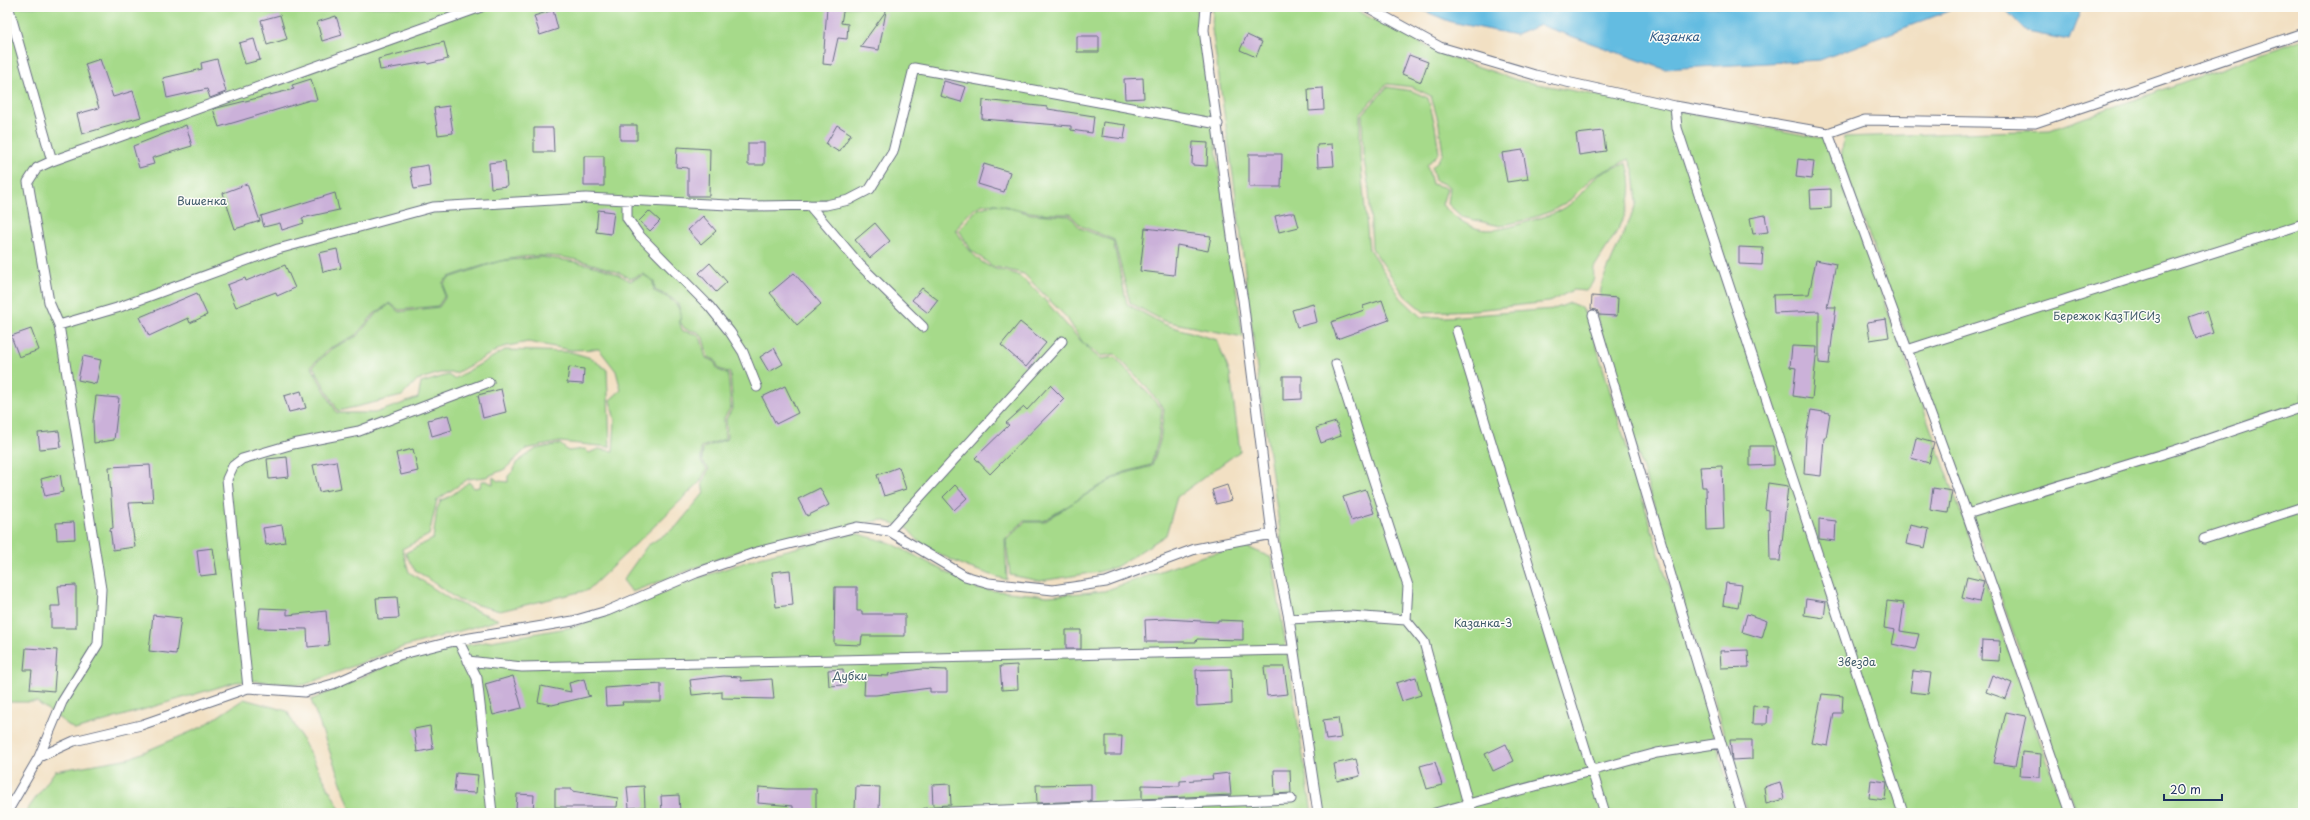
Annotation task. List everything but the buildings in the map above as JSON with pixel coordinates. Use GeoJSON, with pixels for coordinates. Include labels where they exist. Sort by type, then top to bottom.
{"type":"FeatureCollection","features":[{"type":"Feature","properties":{"kind":"lane"},"geometry":{"type":"LineString","coordinates":[[10,7],[9,9],[52,161]]}},
{"type":"Feature","properties":{"kind":"lane"},"geometry":{"type":"LineString","coordinates":[[7,812],[39,757],[62,702],[98,644],[101,589],[59,324],[48,302],[28,182],[37,168],[52,161],[481,7]]}},
{"type":"Feature","properties":{"kind":"lane"},"geometry":{"type":"LineString","coordinates":[[1206,7],[1204,30],[1218,124],[1235,258],[1243,300],[1272,534],[1289,619],[1318,813]]}},
{"type":"Feature","properties":{"kind":"lane"},"geometry":{"type":"LineString","coordinates":[[1367,7],[1440,47],[1536,75],[1675,106],[1828,133],[1865,120],[2035,123],[2303,33]]}},
{"type":"Feature","properties":{"kind":"lane"},"geometry":{"type":"LineString","coordinates":[[59,324],[118,308],[278,249],[433,207],[586,198],[749,206],[826,205],[849,200],[870,189],[893,152],[914,68],[1218,124]]}},
{"type":"Feature","properties":{"kind":"lane"},"geometry":{"type":"LineString","coordinates":[[1675,106],[1677,128],[1903,813]]}},
{"type":"Feature","properties":{"kind":"lane"},"geometry":{"type":"LineString","coordinates":[[1828,133],[1967,514],[2071,813]]}},
{"type":"Feature","properties":{"kind":"lane"},"geometry":{"type":"LineString","coordinates":[[627,200],[627,218],[639,235],[709,306],[730,332],[743,352],[757,387]]}},
{"type":"Feature","properties":{"kind":"lane"},"geometry":{"type":"LineString","coordinates":[[809,205],[860,266],[923,327]]}},
{"type":"Feature","properties":{"kind":"lane"},"geometry":{"type":"LineString","coordinates":[[1908,350],[2303,224]]}},
{"type":"Feature","properties":{"kind":"lane"},"geometry":{"type":"LineString","coordinates":[[1593,315],[1742,813]]}},
{"type":"Feature","properties":{"kind":"lane"},"geometry":{"type":"LineString","coordinates":[[1457,330],[1605,813]]}},
{"type":"Feature","properties":{"kind":"lane"},"geometry":{"type":"LineString","coordinates":[[889,531],[1062,341]]}},
{"type":"Feature","properties":{"kind":"lane"},"geometry":{"type":"LineString","coordinates":[[1336,364],[1408,586],[1406,620],[1424,642],[1468,804],[1473,813]]}},
{"type":"Feature","properties":{"kind":"lane"},"geometry":{"type":"LineString","coordinates":[[248,688],[227,479],[232,466],[242,459],[293,444],[359,431],[489,382]]}},
{"type":"Feature","properties":{"kind":"lane"},"geometry":{"type":"LineString","coordinates":[[1967,514],[2176,450],[2303,407]]}},
{"type":"Feature","properties":{"kind":"lane"},"geometry":{"type":"LineString","coordinates":[[2204,539],[2303,507]]}},
{"type":"Feature","properties":{"kind":"lane"},"geometry":{"type":"LineString","coordinates":[[39,757],[74,741],[141,725],[248,688],[305,692],[333,684],[399,654],[458,640],[573,621],[607,611],[696,573],[757,552],[857,528],[889,531],[965,576],[989,583],[1053,590],[1106,582],[1195,549],[1272,534]]}},
{"type":"Feature","properties":{"kind":"lane"},"geometry":{"type":"LineString","coordinates":[[1289,619],[1350,616],[1406,620]]}},
{"type":"Feature","properties":{"kind":"lane"},"geometry":{"type":"LineString","coordinates":[[458,640],[477,678],[492,813]]}},
{"type":"Feature","properties":{"kind":"lane"},"geometry":{"type":"LineString","coordinates":[[468,661],[522,667],[1293,650]]}},
{"type":"Feature","properties":{"kind":"lane"},"geometry":{"type":"LineString","coordinates":[[1435,813],[1592,769],[1657,753],[1721,743]]}},
{"type":"Feature","properties":{"kind":"lane"},"geometry":{"type":"LineString","coordinates":[[926,813],[1291,799]]}},
{"type":"Feature","properties":{"kind":"green space","name":"Вишенка"},"geometry":{"type":"Polygon","coordinates":[[[7,7],[1196,7],[1243,337],[1164,321],[1130,303],[1114,240],[1081,226],[1070,214],[1035,213],[996,204],[980,205],[965,218],[956,230],[972,253],[983,263],[989,266],[1013,273],[1022,278],[1042,297],[1090,350],[1100,359],[1115,357],[1162,409],[1158,441],[1151,465],[1122,473],[1043,521],[1024,521],[1005,539],[1007,580],[967,567],[924,547],[906,527],[881,520],[755,545],[632,592],[623,580],[647,546],[676,527],[704,493],[702,483],[709,469],[702,461],[703,448],[727,439],[726,419],[733,407],[730,373],[719,369],[715,360],[708,357],[703,338],[698,332],[685,329],[680,322],[680,309],[675,301],[655,290],[654,281],[643,274],[630,279],[614,270],[596,265],[556,257],[539,256],[504,260],[469,270],[449,277],[443,282],[444,297],[438,306],[399,310],[390,303],[374,314],[356,335],[330,348],[311,366],[337,413],[375,413],[418,398],[421,383],[448,375],[454,379],[505,350],[571,352],[591,358],[607,370],[610,447],[560,442],[526,449],[505,469],[486,477],[468,479],[437,500],[429,535],[402,549],[409,572],[451,600],[499,620],[403,647],[304,685],[256,681],[236,682],[75,730],[37,702],[7,702],[7,7]]]}},
{"type":"Feature","properties":{"kind":"green space"},"geometry":{"type":"Polygon","coordinates":[[[1213,7],[1349,7],[1444,55],[1517,80],[1825,139],[1953,490],[2065,813],[1748,813],[1597,319],[1602,282],[1637,203],[1634,172],[1629,159],[1593,177],[1570,200],[1552,211],[1526,220],[1500,226],[1462,217],[1448,204],[1450,187],[1435,180],[1432,168],[1443,154],[1439,124],[1431,96],[1412,87],[1387,84],[1360,114],[1360,157],[1369,249],[1401,298],[1421,317],[1446,317],[1554,309],[1570,303],[1580,307],[1588,318],[1737,813],[1322,813],[1313,764],[1257,369],[1235,189],[1212,29],[1213,7]]]}},
{"type":"Feature","properties":{"kind":"green space","name":"Бережок КазТИСИз"},"geometry":{"type":"Polygon","coordinates":[[[2303,39],[2303,813],[2076,813],[1968,503],[1841,159],[1844,137],[2050,130],[2303,39]]]}},
{"type":"Feature","properties":{"kind":"green space"},"geometry":{"type":"Polygon","coordinates":[[[1387,87],[1412,91],[1428,98],[1435,125],[1439,153],[1427,165],[1432,184],[1447,188],[1442,205],[1454,215],[1473,227],[1483,230],[1492,230],[1516,225],[1553,213],[1570,204],[1597,176],[1627,163],[1630,178],[1630,192],[1624,218],[1595,266],[1594,277],[1591,285],[1586,291],[1573,290],[1549,302],[1475,310],[1424,312],[1405,296],[1372,248],[1369,188],[1363,155],[1362,115],[1387,87]]]}},
{"type":"Feature","properties":{"kind":"green space"},"geometry":{"type":"Polygon","coordinates":[[[996,204],[1031,214],[1070,216],[1080,228],[1113,241],[1127,304],[1163,324],[1217,340],[1230,374],[1240,451],[1177,497],[1166,535],[1116,567],[1098,572],[1040,581],[1010,575],[1006,540],[1025,522],[1044,522],[1091,491],[1122,474],[1152,466],[1160,441],[1164,409],[1143,383],[1115,354],[1101,356],[1083,343],[1067,318],[1024,274],[992,266],[971,250],[959,230],[977,209],[996,204]]]}},
{"type":"Feature","properties":{"kind":"green space"},"geometry":{"type":"Polygon","coordinates":[[[542,257],[599,267],[630,281],[644,275],[653,281],[654,291],[670,299],[679,309],[680,324],[683,331],[697,334],[701,339],[706,358],[714,361],[718,370],[728,374],[731,407],[724,418],[725,439],[701,447],[701,462],[707,469],[700,482],[588,590],[500,611],[458,600],[414,569],[405,553],[433,539],[437,509],[441,500],[452,495],[469,482],[474,488],[480,487],[481,481],[486,481],[493,484],[493,477],[498,481],[508,482],[508,476],[514,470],[516,463],[536,449],[560,444],[568,451],[585,449],[589,453],[598,449],[613,451],[615,421],[610,400],[621,390],[616,371],[599,349],[571,350],[528,342],[503,347],[456,373],[440,373],[417,380],[402,396],[338,411],[313,366],[331,349],[357,336],[375,315],[390,304],[399,312],[439,307],[445,298],[444,283],[449,278],[500,261],[542,257]]]}},
{"type":"Feature","properties":{"kind":"green space","name":"Дубки"},"geometry":{"type":"Polygon","coordinates":[[[855,533],[891,543],[978,589],[1048,596],[1104,591],[1203,556],[1245,546],[1272,558],[1312,813],[352,813],[311,700],[393,663],[468,645],[573,627],[639,603],[698,578],[760,557],[855,533]]]}},
{"type":"Feature","properties":{"kind":"green space"},"geometry":{"type":"Polygon","coordinates":[[[244,699],[287,711],[342,813],[25,813],[55,771],[130,758],[202,727],[244,699]]]}},
{"type":"Feature","properties":{"kind":"water","name":"Казанка"},"geometry":{"type":"Polygon","coordinates":[[[1414,7],[1959,7],[1820,60],[1664,69],[1540,25],[1516,35],[1451,22],[1414,7]]]}},
{"type":"Feature","properties":{"kind":"water"},"geometry":{"type":"Polygon","coordinates":[[[2003,7],[2082,7],[2069,40],[2027,32],[2003,7]]]}},
{"type":"Feature","properties":{"kind":"park label","name":"Казанка-3"},"geometry":{"type":"Point","coordinates":[1483,623]}},
{"type":"Feature","properties":{"kind":"park label","name":"Звезда"},"geometry":{"type":"Point","coordinates":[1857,662]}}]}
